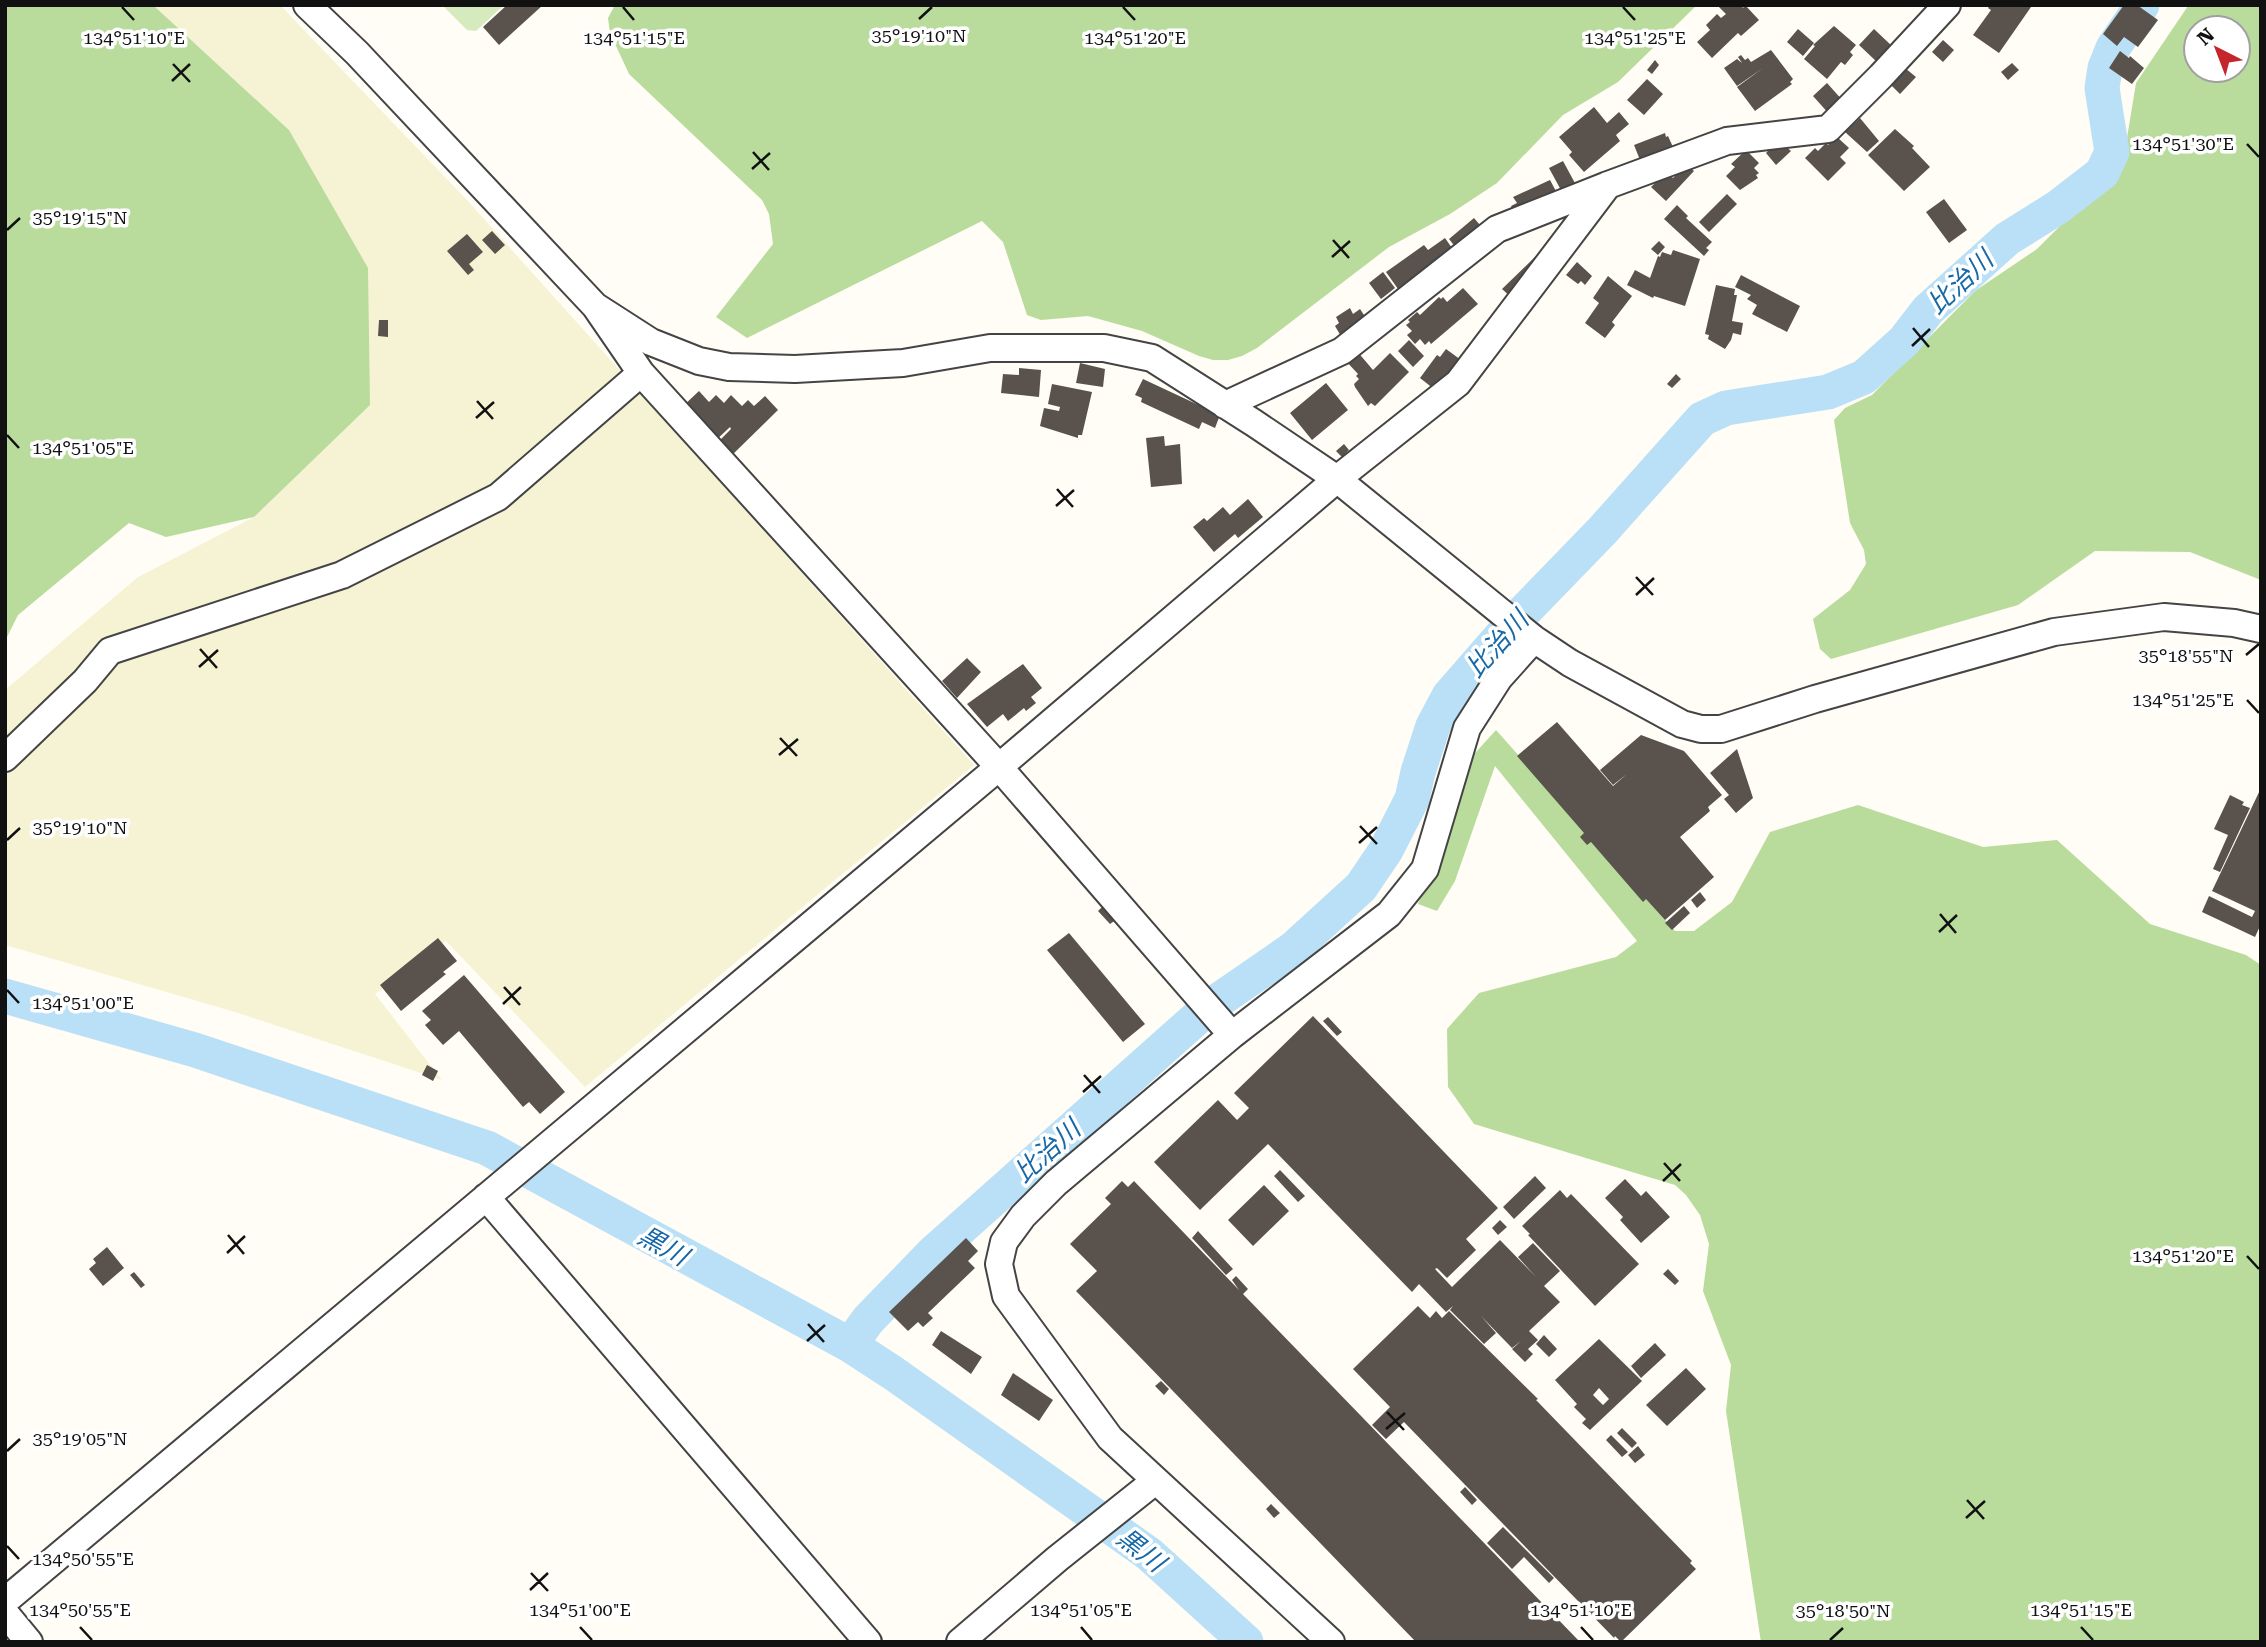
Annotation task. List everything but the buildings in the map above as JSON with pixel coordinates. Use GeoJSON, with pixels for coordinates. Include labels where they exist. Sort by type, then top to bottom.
{"type":"FeatureCollection","features":[{"type":"Feature","properties":{"kind":"street"},"geometry":{"type":"LineString","coordinates":[[307,5],[357,53],[596,306],[641,373],[999,767],[1231,1035]]}},
{"type":"Feature","properties":{"kind":"street"},"geometry":{"type":"LineString","coordinates":[[1225,405],[1342,351],[1497,229],[1727,141],[1828,129],[1947,5]]}},
{"type":"Feature","properties":{"kind":"street"},"geometry":{"type":"LineString","coordinates":[[5,1601],[999,767],[1337,479],[1458,383],[1608,185]]}},
{"type":"Feature","properties":{"kind":"street"},"geometry":{"type":"LineString","coordinates":[[596,306],[651,342],[699,361],[729,367],[795,369],[903,363],[990,348],[1104,348],[1152,358],[1337,479],[1534,639],[1570,663],[1682,724],[1721,729],[1815,699],[2054,632],[2164,617],[2234,623],[2261,629]]}},
{"type":"Feature","properties":{"kind":"street"},"geometry":{"type":"LineString","coordinates":[[5,758],[85,681],[110,651],[342,575],[498,497],[641,373]]}},
{"type":"Feature","properties":{"kind":"street"},"geometry":{"type":"LineString","coordinates":[[1331,1642],[1149,1485],[1110,1438],[1006,1296],[999,1264],[1004,1242],[1023,1216],[1056,1183],[1231,1035],[1389,914],[1425,869],[1467,728],[1499,678],[1534,639]]}},
{"type":"Feature","properties":{"kind":"street"},"geometry":{"type":"LineString","coordinates":[[486,1197],[868,1642]]}},
{"type":"Feature","properties":{"kind":"street"},"geometry":{"type":"LineString","coordinates":[[960,1642],[1149,1485]]}},
{"type":"Feature","properties":{"kind":"street"},"geometry":{"type":"LineString","coordinates":[[5,1613],[29,1642]]}},
{"type":"Feature","properties":{"kind":"shaded area"},"geometry":{"type":"Polygon","coordinates":[[[153,5],[280,5],[467,200],[974,765],[585,1087],[446,941],[375,994],[442,1080],[235,1012],[5,945],[5,690],[138,577],[254,517],[289,130],[153,5]]]}},
{"type":"Feature","properties":{"kind":"green space"},"geometry":{"type":"Polygon","coordinates":[[[5,5],[153,5],[289,130],[368,268],[370,405],[254,517],[166,537],[129,523],[18,615],[5,641],[5,5]]]}},
{"type":"Feature","properties":{"kind":"green space"},"geometry":{"type":"Polygon","coordinates":[[[442,5],[504,5],[476,31],[467,30],[442,5]]]}},
{"type":"Feature","properties":{"kind":"green space"},"geometry":{"type":"Polygon","coordinates":[[[615,5],[1697,5],[1618,82],[1563,115],[1497,183],[1450,214],[1389,247],[1257,348],[1228,360],[1213,360],[1142,331],[1088,316],[1041,320],[1027,315],[1003,242],[982,221],[747,338],[716,317],[773,244],[769,214],[762,200],[629,74],[610,33],[608,18],[615,5]]]}},
{"type":"Feature","properties":{"kind":"green space"},"geometry":{"type":"Polygon","coordinates":[[[2261,5],[2261,580],[2190,552],[2095,551],[2018,605],[1831,659],[1820,649],[1813,619],[1850,590],[1866,564],[1864,550],[1850,523],[1834,420],[1845,408],[1872,395],[1975,291],[2037,249],[2103,183],[2126,144],[2136,83],[2182,15],[2182,84],[2252,84],[2252,14],[2183,14],[2188,6],[2261,5]]]}},
{"type":"Feature","properties":{"kind":"green space"},"geometry":{"type":"Polygon","coordinates":[[[1496,730],[1675,931],[1694,931],[1732,902],[1770,832],[1858,805],[1983,847],[2057,840],[2150,924],[2246,955],[2261,965],[2261,1642],[1761,1642],[1726,1411],[1731,1365],[1703,1291],[1709,1244],[1700,1215],[1675,1185],[1474,1124],[1448,1087],[1447,1029],[1479,993],[1616,957],[1637,941],[1495,766],[1455,881],[1437,911],[1418,904],[1467,762],[1496,730]]]}},
{"type":"Feature","properties":{"kind":"waterway","name":"比治川"},"geometry":{"type":"LineString","coordinates":[[850,1345],[868,1320],[934,1252],[1209,1007],[1293,949],[1361,887],[1386,850],[1412,799],[1433,726],[1449,696],[1509,627],[1602,531],[1702,419],[1726,408],[1828,392],[1864,377],[1904,341],[1928,310],[2007,239],[2058,207],[2102,173],[2112,152],[2102,88],[2105,68],[2113,48],[2142,5]]}},
{"type":"Feature","properties":{"kind":"waterway","name":"黒川"},"geometry":{"type":"LineString","coordinates":[[5,996],[195,1050],[487,1148],[850,1345],[1149,1554],[1246,1642]]}}]}
